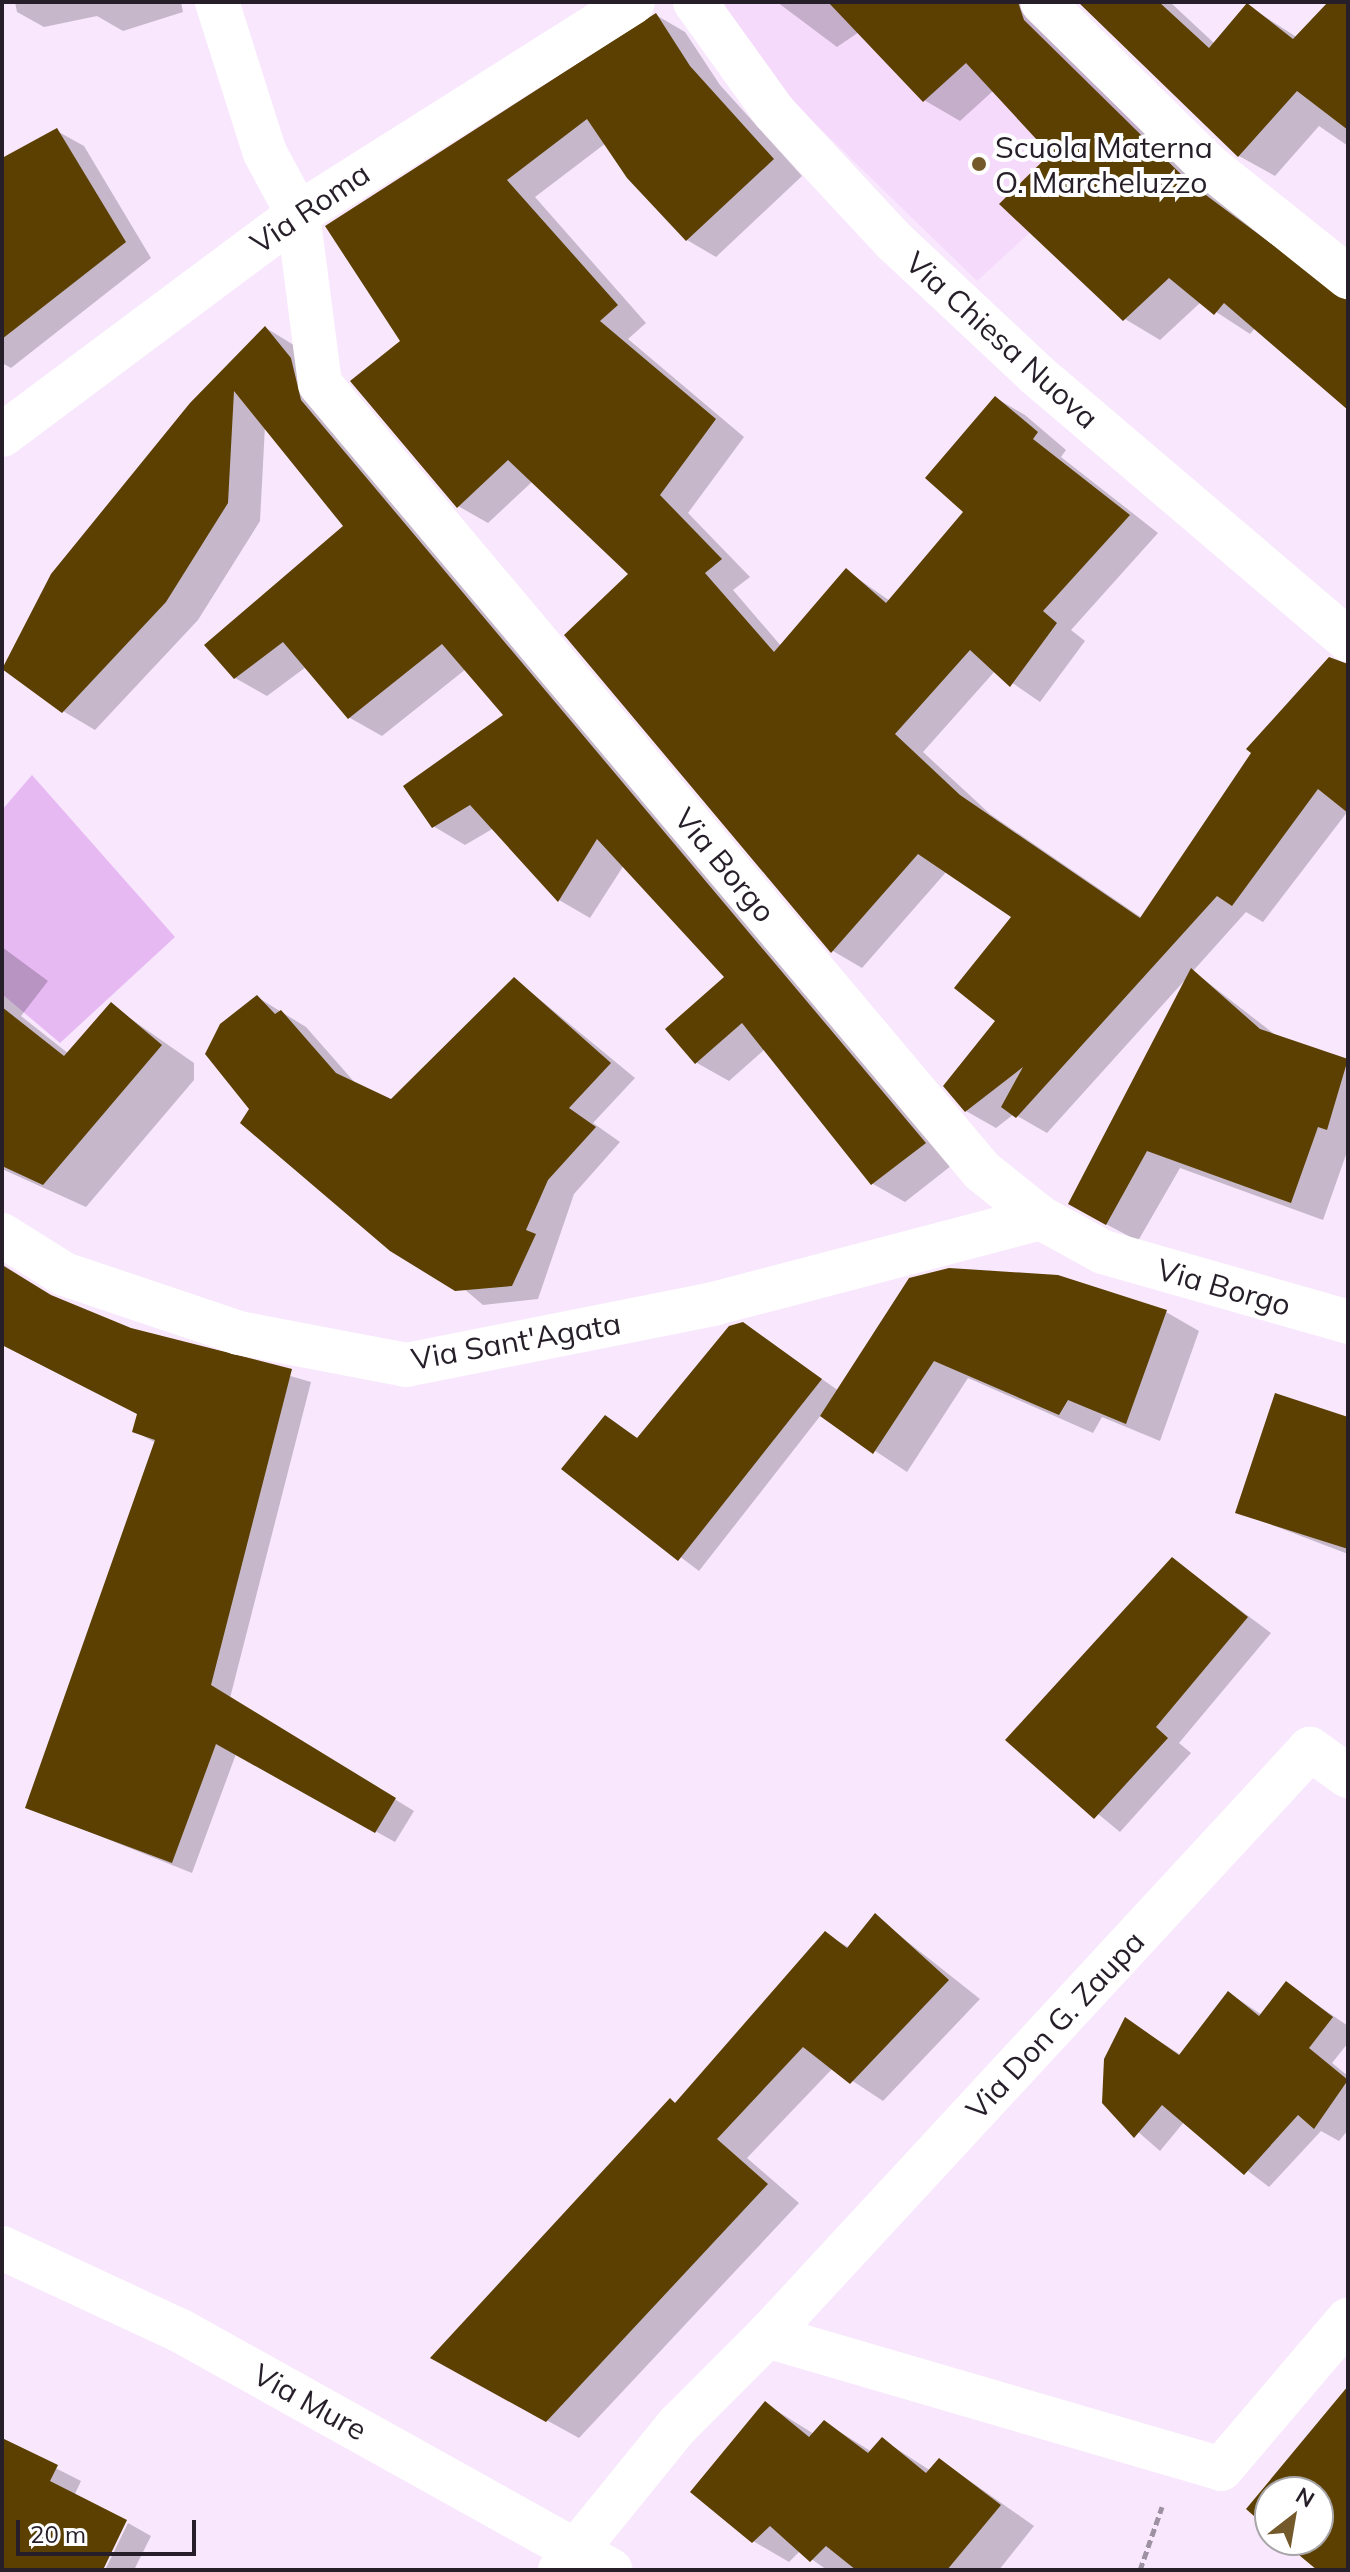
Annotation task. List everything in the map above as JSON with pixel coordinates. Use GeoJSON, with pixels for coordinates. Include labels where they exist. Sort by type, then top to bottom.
{"type":"FeatureCollection","features":[{"type":"Feature","properties":{"kind":"street"},"geometry":{"type":"LineString","coordinates":[[217,2],[265,153],[298,214]]}},
{"type":"Feature","properties":{"kind":"street","name":"Via Roma"},"geometry":{"type":"LineString","coordinates":[[2,435],[298,214],[633,2]]}},
{"type":"Feature","properties":{"kind":"street","name":"Via Chiesa Nuova"},"geometry":{"type":"LineString","coordinates":[[695,2],[774,112],[895,242],[1037,375],[1348,640]]}},
{"type":"Feature","properties":{"kind":"street"},"geometry":{"type":"LineString","coordinates":[[1042,2],[1209,166],[1348,277]]}},
{"type":"Feature","properties":{"kind":"street","name":"Via Borgo"},"geometry":{"type":"LineString","coordinates":[[298,214],[320,384],[982,1171],[1041,1218],[1103,1252],[1348,1322]]}},
{"type":"Feature","properties":{"kind":"street","name":"Via Sant'Agata"},"geometry":{"type":"LineString","coordinates":[[2,1235],[64,1274],[239,1333],[406,1365],[713,1304],[1041,1218]]}},
{"type":"Feature","properties":{"kind":"street","name":"Via Don G. Zaupa"},"geometry":{"type":"LineString","coordinates":[[566,2559],[767,2336],[1310,1749],[1348,1776]]}},
{"type":"Feature","properties":{"kind":"street","name":"Via Mure"},"geometry":{"type":"LineString","coordinates":[[2,2248],[179,2330],[566,2559],[611,2570]]}},
{"type":"Feature","properties":{"kind":"street"},"geometry":{"type":"LineString","coordinates":[[767,2336],[1221,2469],[1348,2320]]}},
{"type":"Feature","properties":{"kind":"path"},"geometry":{"type":"LineString","coordinates":[[1140,2570],[1180,2457]]}},
{"type":"Feature","properties":{"kind":"shaded area","name":"Scuola Materna O. Marcheluzzo"},"geometry":{"type":"Polygon","coordinates":[[[731,2],[1025,2],[1146,126],[977,281],[796,105],[721,7],[731,2]]]}},
{"type":"Feature","properties":{"kind":"shaded area"},"geometry":{"type":"Polygon","coordinates":[[[32,775],[175,937],[60,1043],[2,994],[2,810],[32,775]]]}},
{"type":"Feature","properties":{"kind":"building"},"geometry":{"type":"Polygon","coordinates":[[[828,2],[1018,2],[1024,20],[1191,184],[1348,301],[1348,410],[1224,303],[1214,315],[1169,278],[1123,321],[999,204],[1050,154],[966,63],[923,102],[828,2]]]}},
{"type":"Feature","properties":{"kind":"building"},"geometry":{"type":"Polygon","coordinates":[[[1078,2],[1159,2],[1209,48],[1247,3],[1293,39],[1328,2],[1348,2],[1348,130],[1297,91],[1238,157],[1078,2]]]}},
{"type":"Feature","properties":{"kind":"building"},"geometry":{"type":"Polygon","coordinates":[[[656,13],[690,66],[774,159],[686,241],[627,178],[587,119],[507,180],[618,305],[600,321],[716,419],[660,495],[722,559],[705,573],[774,652],[846,568],[886,603],[963,512],[925,478],[995,396],[1038,432],[1033,439],[1130,515],[1043,611],[1057,623],[1010,687],[970,650],[895,734],[960,795],[1140,918],[1251,753],[1246,749],[1329,657],[1348,664],[1348,813],[1318,789],[1232,906],[1217,896],[1016,1118],[1001,1107],[1023,1067],[965,1112],[943,1086],[995,1021],[954,988],[1011,917],[918,854],[831,953],[564,635],[628,574],[508,460],[457,508],[350,381],[400,341],[325,226],[656,13]]]}},
{"type":"Feature","properties":{"kind":"building"},"geometry":{"type":"Polygon","coordinates":[[[57,128],[126,242],[2,339],[2,158],[57,128]]]}},
{"type":"Feature","properties":{"kind":"building"},"geometry":{"type":"Polygon","coordinates":[[[265,326],[291,358],[301,400],[926,1143],[871,1185],[742,1023],[695,1064],[665,1029],[724,977],[597,839],[558,902],[470,805],[432,828],[403,786],[503,715],[442,644],[348,719],[283,642],[234,679],[204,645],[343,526],[234,391],[228,503],[166,602],[62,713],[2,669],[51,574],[190,403],[265,326]]]}},
{"type":"Feature","properties":{"kind":"building"},"geometry":{"type":"Polygon","coordinates":[[[1191,968],[1260,1029],[1348,1059],[1327,1130],[1318,1127],[1291,1203],[1147,1151],[1106,1225],[1068,1204],[1191,968]]]}},
{"type":"Feature","properties":{"kind":"building"},"geometry":{"type":"Polygon","coordinates":[[[514,977],[611,1063],[569,1108],[596,1127],[548,1180],[526,1230],[536,1234],[512,1286],[455,1291],[390,1251],[240,1123],[249,1109],[205,1054],[220,1024],[257,995],[275,1014],[281,1010],[336,1073],[391,1099],[514,977]]]}},
{"type":"Feature","properties":{"kind":"building"},"geometry":{"type":"Polygon","coordinates":[[[111,1002],[162,1045],[43,1185],[2,1166],[2,1007],[64,1056],[111,1002]]]}},
{"type":"Feature","properties":{"kind":"building"},"geometry":{"type":"Polygon","coordinates":[[[2,1265],[51,1295],[131,1328],[292,1369],[211,1685],[396,1798],[375,1833],[216,1744],[172,1863],[25,1808],[155,1440],[132,1432],[137,1414],[2,1345],[2,1265]]]}},
{"type":"Feature","properties":{"kind":"building"},"geometry":{"type":"Polygon","coordinates":[[[949,1268],[1058,1275],[1167,1310],[1126,1424],[1068,1400],[1059,1415],[934,1361],[873,1454],[820,1416],[909,1278],[949,1268]]]}},
{"type":"Feature","properties":{"kind":"building"},"geometry":{"type":"Polygon","coordinates":[[[743,1322],[822,1379],[678,1561],[561,1469],[605,1415],[637,1438],[729,1326],[743,1322]]]}},
{"type":"Feature","properties":{"kind":"building"},"geometry":{"type":"Polygon","coordinates":[[[1275,1393],[1348,1417],[1348,1549],[1235,1513],[1275,1393]]]}},
{"type":"Feature","properties":{"kind":"building"},"geometry":{"type":"Polygon","coordinates":[[[1172,1557],[1248,1617],[1156,1727],[1168,1738],[1094,1819],[1005,1740],[1172,1557]]]}},
{"type":"Feature","properties":{"kind":"building"},"geometry":{"type":"Polygon","coordinates":[[[875,1913],[949,1980],[850,2084],[803,2047],[717,2139],[768,2184],[546,2422],[430,2358],[670,2098],[675,2103],[825,1931],[847,1948],[875,1913]]]}},
{"type":"Feature","properties":{"kind":"building"},"geometry":{"type":"Polygon","coordinates":[[[1286,1981],[1333,2017],[1309,2048],[1348,2080],[1314,2129],[1298,2115],[1244,2175],[1162,2105],[1134,2138],[1102,2103],[1104,2059],[1125,2017],[1179,2055],[1228,1991],[1259,2016],[1286,1981]]]}},
{"type":"Feature","properties":{"kind":"building"},"geometry":{"type":"Polygon","coordinates":[[[1348,2386],[1348,2570],[1317,2570],[1300,2556],[1334,2556],[1334,2476],[1273,2476],[1348,2386]]]}},
{"type":"Feature","properties":{"kind":"building"},"geometry":{"type":"Polygon","coordinates":[[[765,2401],[809,2437],[824,2420],[868,2453],[882,2437],[926,2473],[939,2458],[1001,2505],[947,2570],[856,2570],[826,2546],[810,2562],[770,2526],[752,2543],[690,2492],[765,2401]]]}},
{"type":"Feature","properties":{"kind":"building"},"geometry":{"type":"Polygon","coordinates":[[[2,2438],[58,2465],[50,2481],[127,2520],[103,2570],[2,2570],[2,2438]]]}},
{"type":"Feature","properties":{"kind":"building"},"geometry":{"type":"Polygon","coordinates":[[[1254,2499],[1254,2516],[1246,2509],[1254,2499]]]}},
{"type":"Feature","properties":{"kind":"place","name":"Scuola Materna O. Marcheluzzo"},"geometry":{"type":"Point","coordinates":[979,164]}}]}
